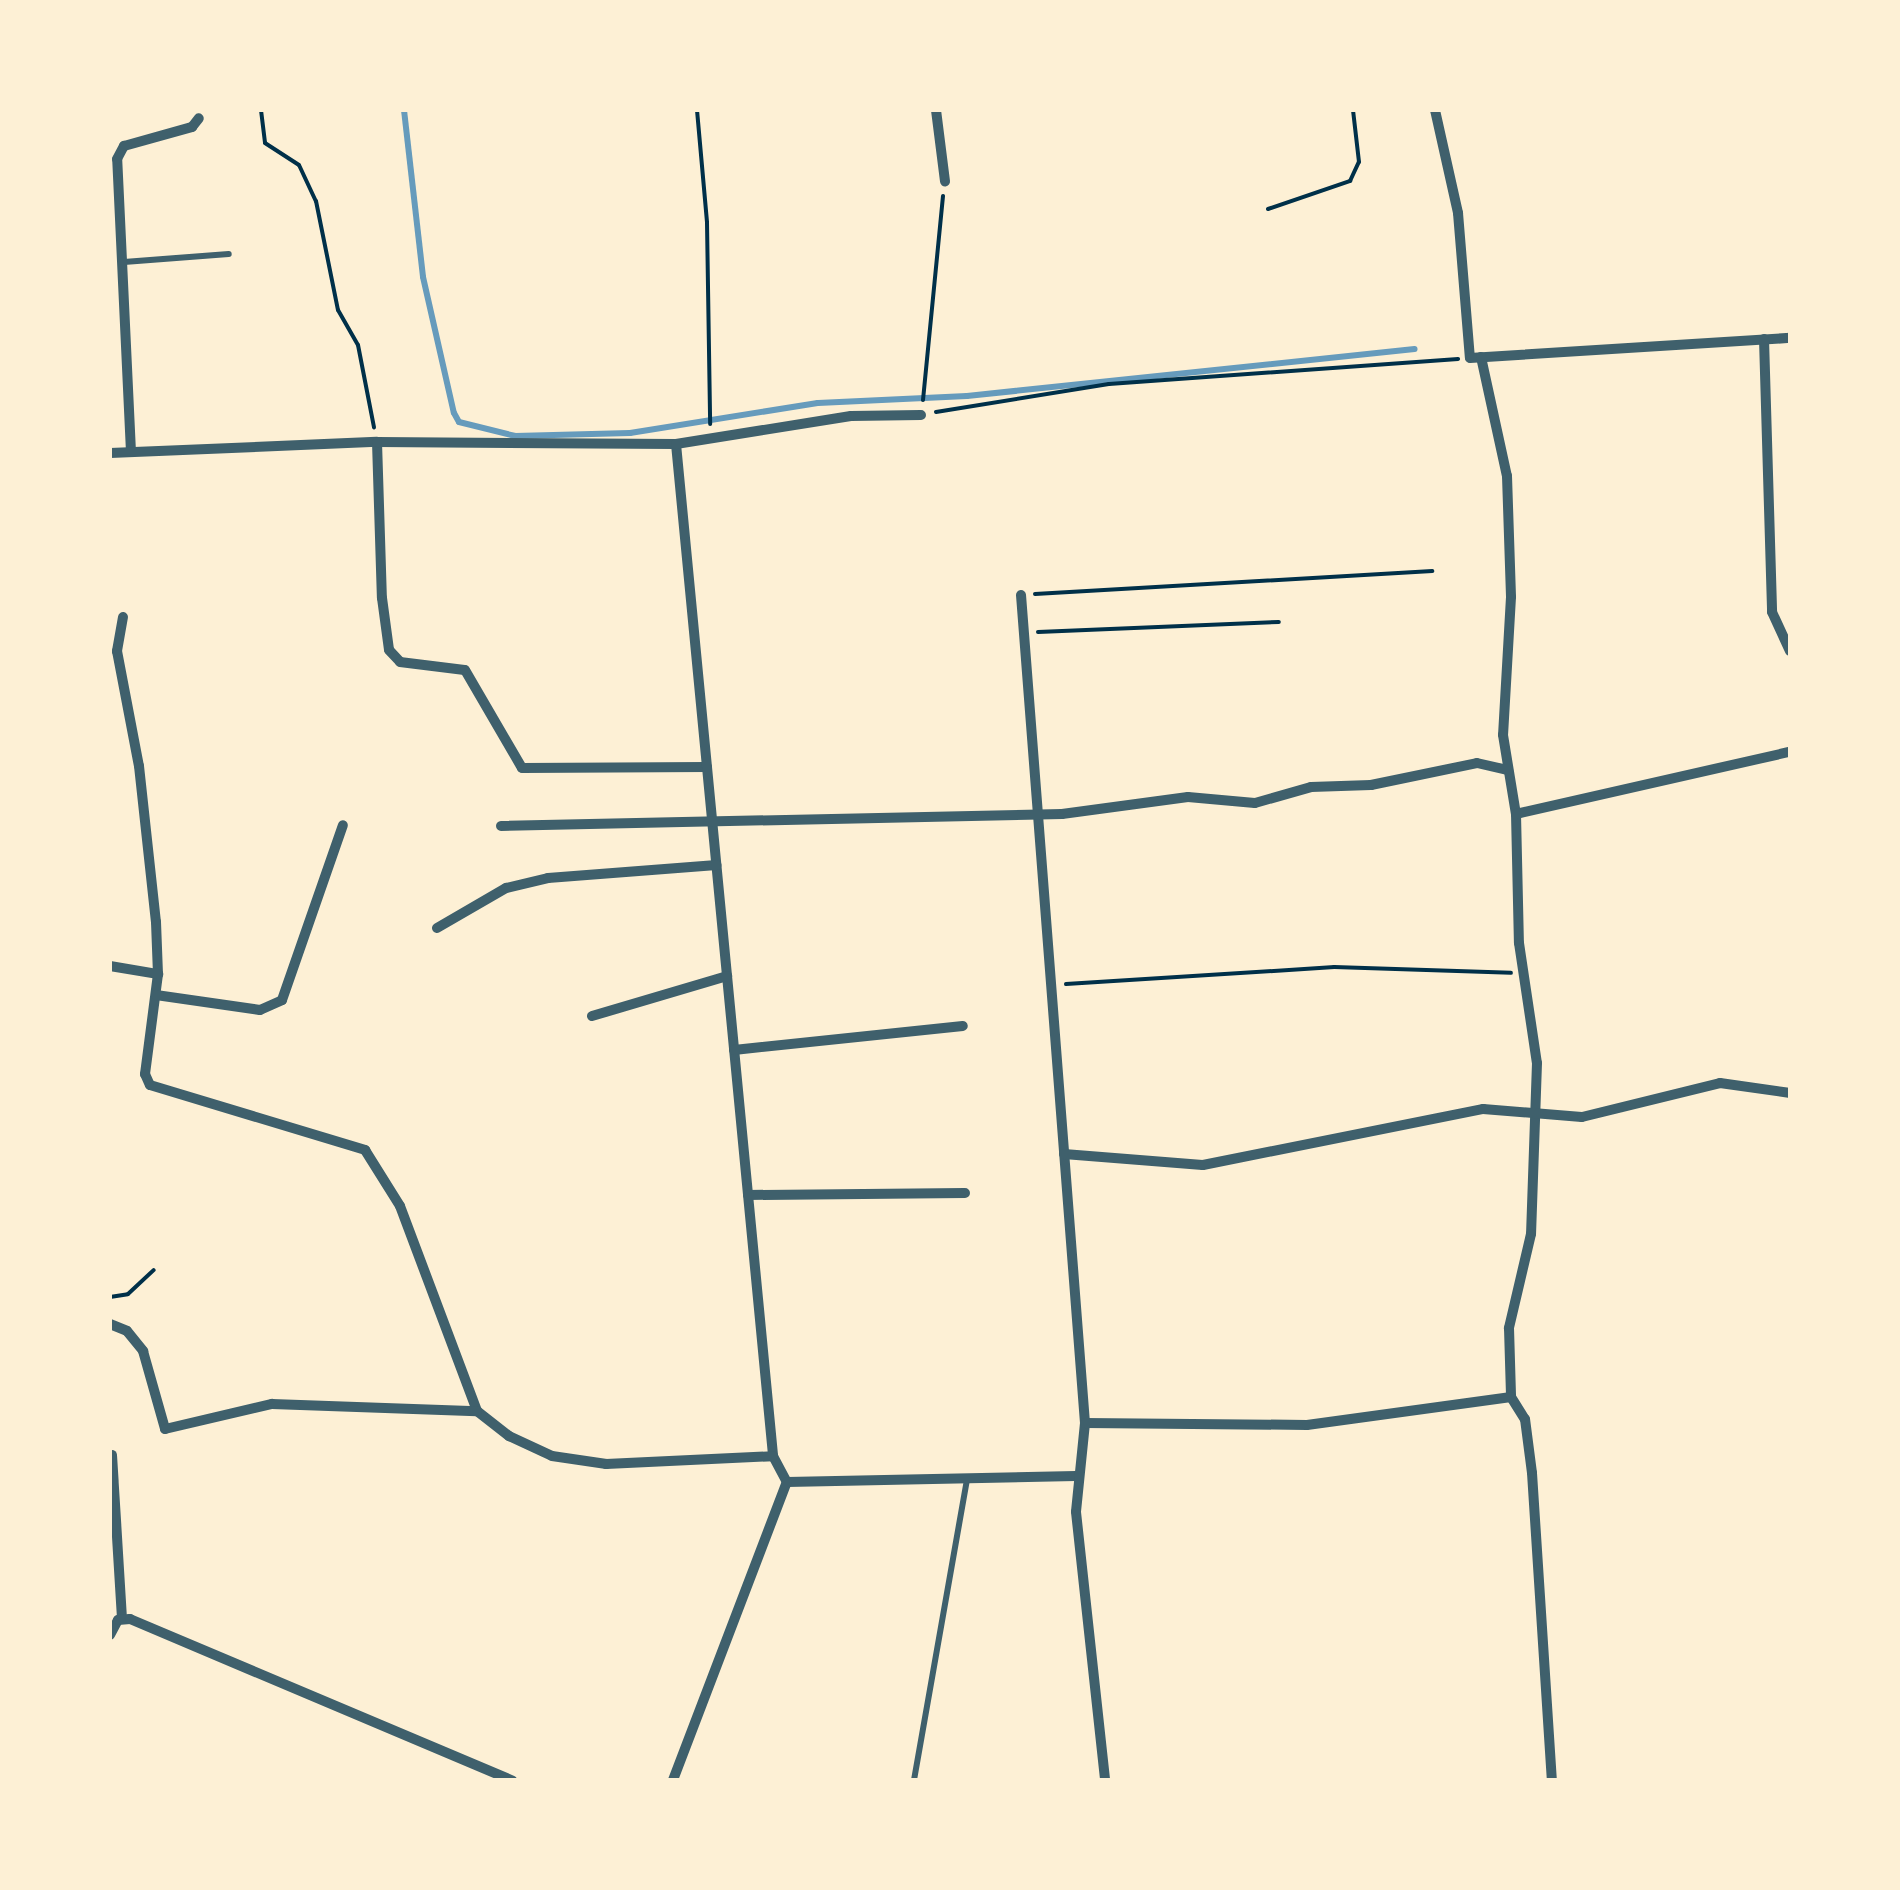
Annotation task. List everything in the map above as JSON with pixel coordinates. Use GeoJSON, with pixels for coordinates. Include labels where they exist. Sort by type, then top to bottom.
{"type":"FeatureCollection","features":[{"type":"Feature","properties":{"kind":"street"},"geometry":{"type":"LineString","coordinates":[[936,110],[944,181]]}},
{"type":"Feature","properties":{"kind":"street"},"geometry":{"type":"LineString","coordinates":[[1435,110],[1458,213],[1476,357],[1509,514],[1511,597],[1502,658],[1538,1118],[1531,1234],[1508,1328],[1511,1397],[1524,1419],[1532,1472],[1552,1780]]}},
{"type":"Feature","properties":{"kind":"street"},"geometry":{"type":"LineString","coordinates":[[131,452],[118,152],[192,127],[199,118]]}},
{"type":"Feature","properties":{"kind":"street"},"geometry":{"type":"LineString","coordinates":[[1476,357],[1790,338]]}},
{"type":"Feature","properties":{"kind":"street"},"geometry":{"type":"LineString","coordinates":[[1764,339],[1772,612],[1790,650]]}},
{"type":"Feature","properties":{"kind":"street"},"geometry":{"type":"LineString","coordinates":[[110,454],[377,442],[676,444],[851,416],[921,414]]}},
{"type":"Feature","properties":{"kind":"street"},"geometry":{"type":"LineString","coordinates":[[377,442],[382,598],[389,650],[400,662],[466,670],[519,764],[529,770],[707,767]]}},
{"type":"Feature","properties":{"kind":"street"},"geometry":{"type":"LineString","coordinates":[[676,444],[773,1456],[788,1482]]}},
{"type":"Feature","properties":{"kind":"street"},"geometry":{"type":"LineString","coordinates":[[1020,595],[1086,1424],[1076,1476],[1105,1780]]}},
{"type":"Feature","properties":{"kind":"street"},"geometry":{"type":"LineString","coordinates":[[123,617],[117,651],[139,766],[158,974],[145,1074],[150,1085],[365,1150],[373,1158],[429,1274],[458,1374],[477,1411],[509,1436],[552,1456],[606,1464],[773,1456]]}},
{"type":"Feature","properties":{"kind":"street"},"geometry":{"type":"LineString","coordinates":[[1516,814],[1790,752]]}},
{"type":"Feature","properties":{"kind":"street"},"geometry":{"type":"LineString","coordinates":[[500,826],[1036,813],[1188,797],[1255,803],[1312,787],[1371,785],[1476,762],[1508,770]]}},
{"type":"Feature","properties":{"kind":"street"},"geometry":{"type":"LineString","coordinates":[[156,995],[260,1010],[282,1000],[343,826]]}},
{"type":"Feature","properties":{"kind":"street"},"geometry":{"type":"LineString","coordinates":[[437,928],[506,888],[548,878],[716,866]]}},
{"type":"Feature","properties":{"kind":"street"},"geometry":{"type":"LineString","coordinates":[[110,966],[158,974]]}},
{"type":"Feature","properties":{"kind":"street"},"geometry":{"type":"LineString","coordinates":[[592,1016],[727,976]]}},
{"type":"Feature","properties":{"kind":"street"},"geometry":{"type":"LineString","coordinates":[[734,1050],[963,1026]]}},
{"type":"Feature","properties":{"kind":"street"},"geometry":{"type":"LineString","coordinates":[[1064,1154],[1203,1166],[1483,1109],[1538,1118],[1582,1117],[1695,1085],[1790,1093]]}},
{"type":"Feature","properties":{"kind":"street"},"geometry":{"type":"LineString","coordinates":[[748,1195],[966,1193]]}},
{"type":"Feature","properties":{"kind":"street"},"geometry":{"type":"LineString","coordinates":[[110,1324],[127,1330],[143,1351],[165,1429],[272,1404],[477,1411]]}},
{"type":"Feature","properties":{"kind":"street"},"geometry":{"type":"LineString","coordinates":[[1086,1424],[1307,1425],[1511,1397]]}},
{"type":"Feature","properties":{"kind":"street"},"geometry":{"type":"LineString","coordinates":[[112,1455],[115,1627],[512,1780]]}},
{"type":"Feature","properties":{"kind":"street"},"geometry":{"type":"LineString","coordinates":[[788,1482],[1076,1476]]}},
{"type":"Feature","properties":{"kind":"street"},"geometry":{"type":"LineString","coordinates":[[673,1780],[788,1482]]}},
{"type":"Feature","properties":{"kind":"lane"},"geometry":{"type":"LineString","coordinates":[[124,262],[229,254]]}},
{"type":"Feature","properties":{"kind":"lane"},"geometry":{"type":"LineString","coordinates":[[914,1780],[967,1479]]}},
{"type":"Feature","properties":{"kind":"path"},"geometry":{"type":"LineString","coordinates":[[261,110],[265,143],[299,164],[316,200],[338,310],[358,345],[377,442]]}},
{"type":"Feature","properties":{"kind":"path"},"geometry":{"type":"LineString","coordinates":[[697,110],[707,223],[710,424]]}},
{"type":"Feature","properties":{"kind":"path"},"geometry":{"type":"LineString","coordinates":[[1268,209],[1350,181],[1360,162],[1354,110]]}},
{"type":"Feature","properties":{"kind":"path"},"geometry":{"type":"LineString","coordinates":[[944,181],[921,414],[1109,384],[1476,357]]}},
{"type":"Feature","properties":{"kind":"path"},"geometry":{"type":"LineString","coordinates":[[1020,595],[1432,571]]}},
{"type":"Feature","properties":{"kind":"path"},"geometry":{"type":"LineString","coordinates":[[1024,632],[1279,622]]}},
{"type":"Feature","properties":{"kind":"path"},"geometry":{"type":"LineString","coordinates":[[1051,985],[1334,967],[1524,974]]}},
{"type":"Feature","properties":{"kind":"path"},"geometry":{"type":"LineString","coordinates":[[110,1297],[128,1294],[154,1270]]}},
{"type":"Feature","properties":{"kind":"waterway"},"geometry":{"type":"LineString","coordinates":[[404,110],[423,277],[454,413],[459,422],[515,436],[630,433],[818,403],[967,396],[1415,349]]}}]}
